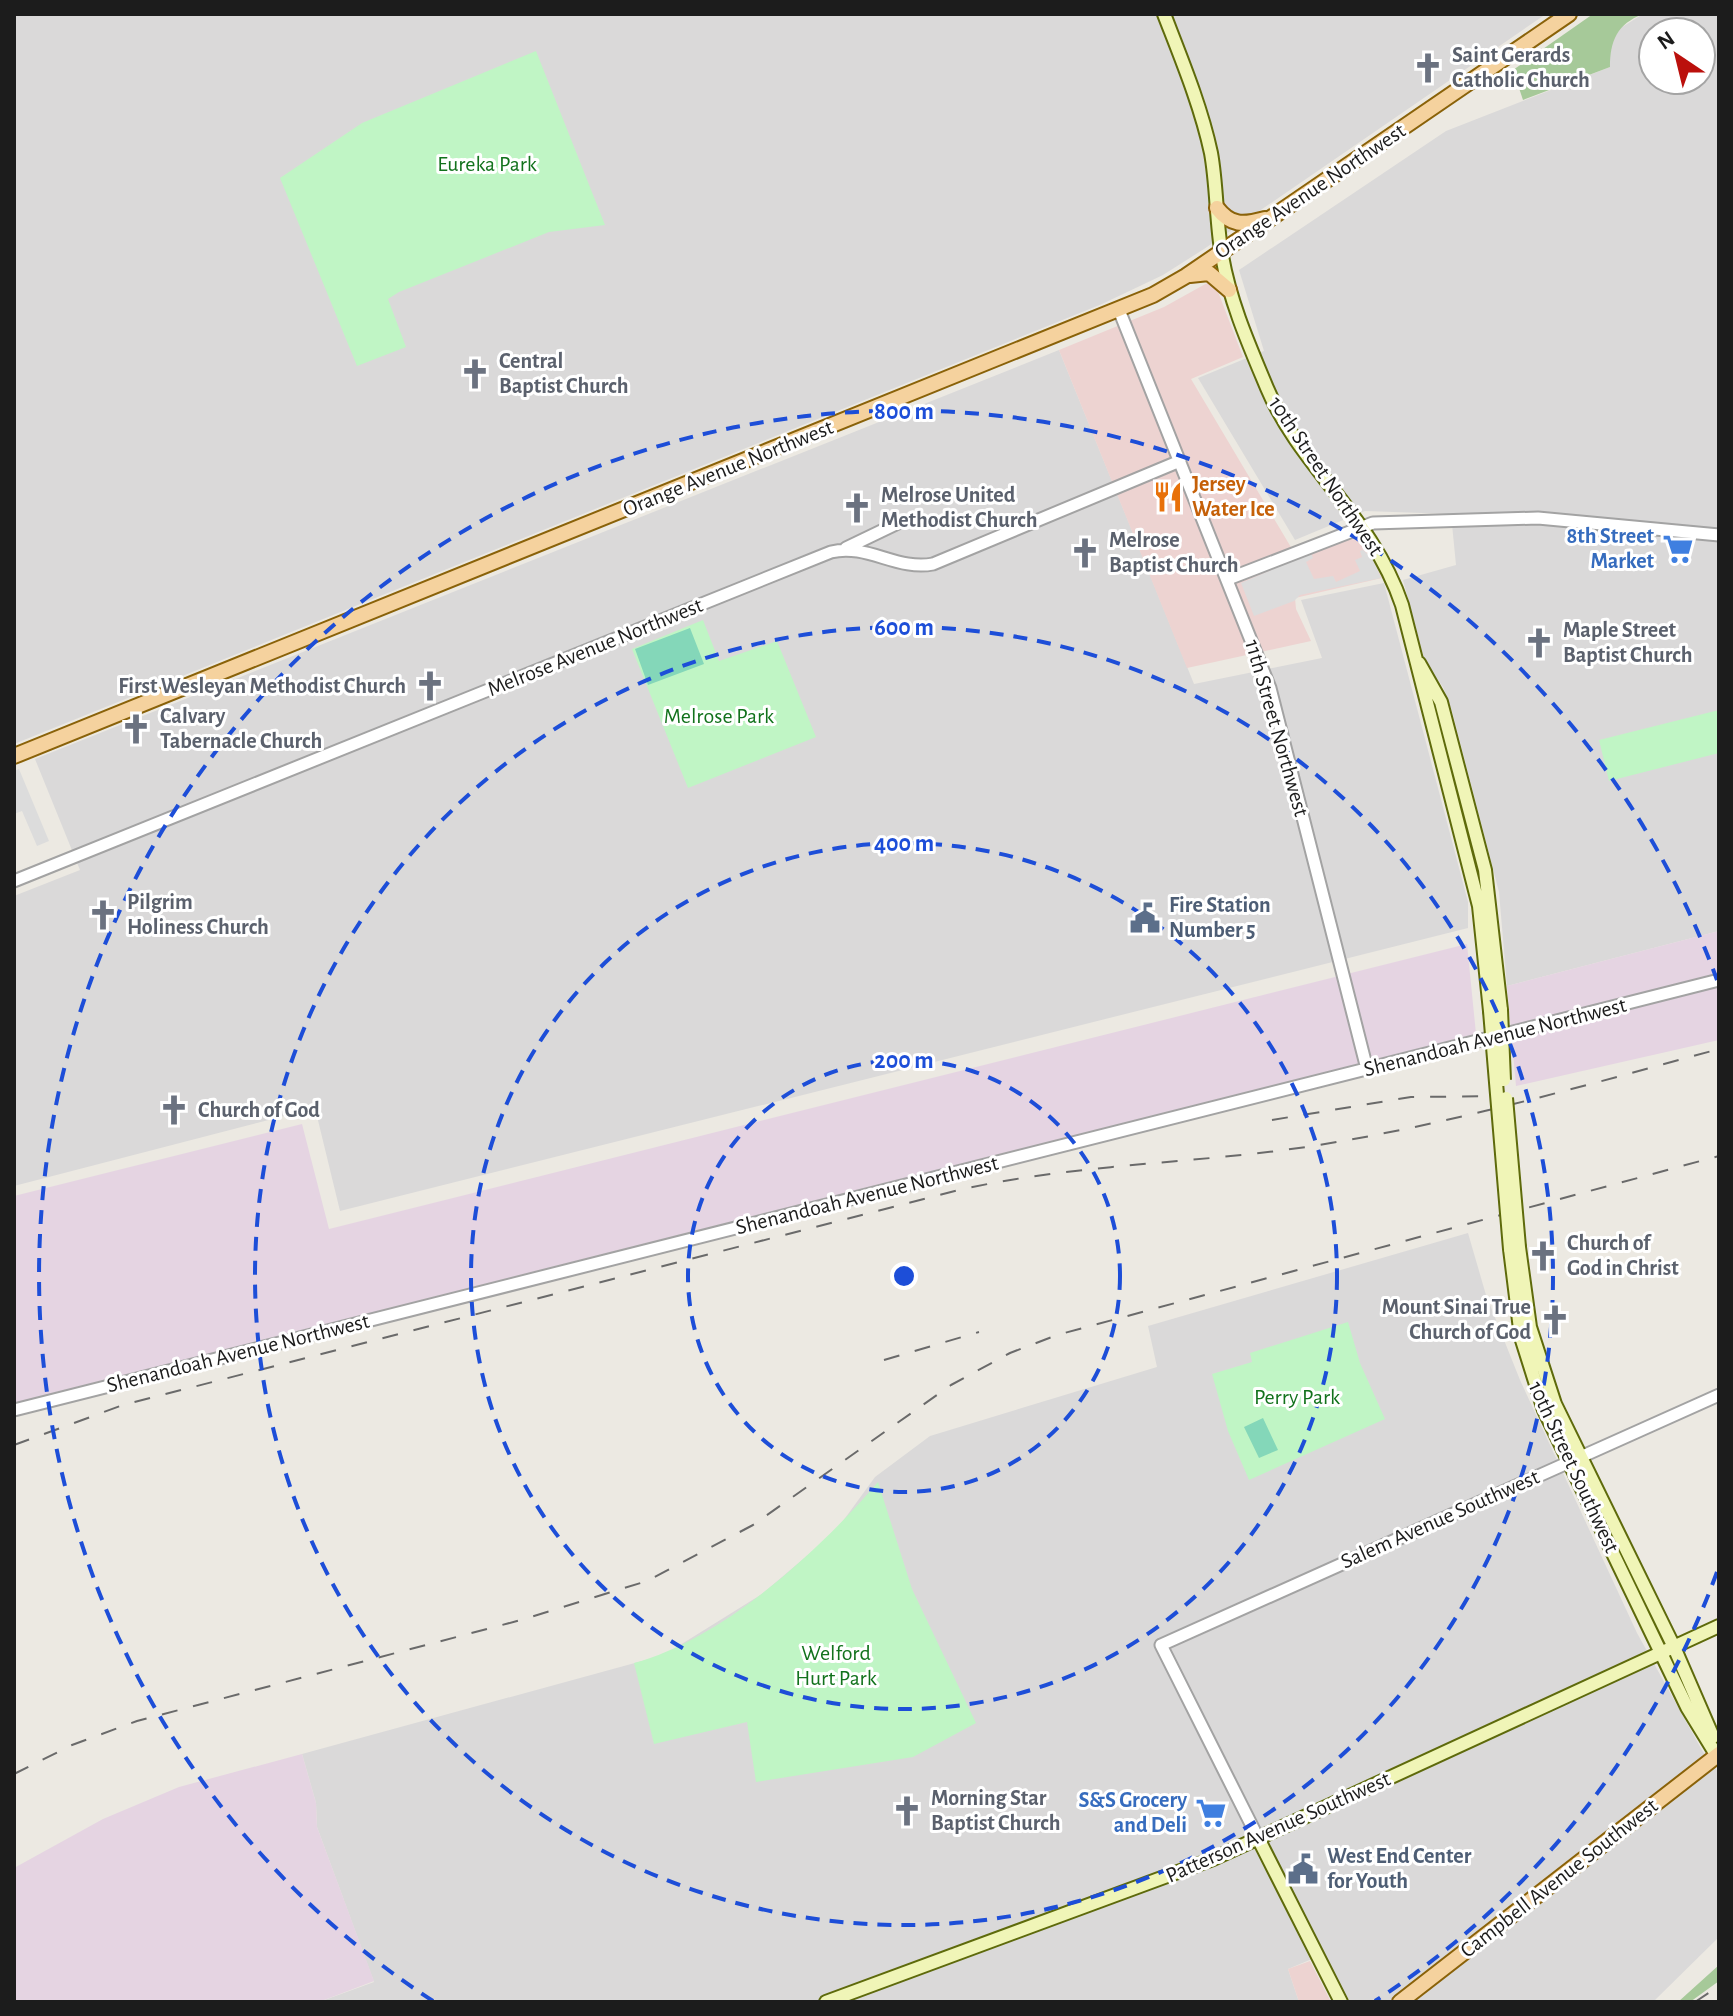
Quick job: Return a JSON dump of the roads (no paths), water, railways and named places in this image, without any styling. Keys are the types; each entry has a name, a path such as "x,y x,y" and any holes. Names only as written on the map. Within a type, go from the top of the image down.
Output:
{"main road":[{"name":"10th Street Northwest","path":"1164,14 1205,131 1229,290 1273,401 1362,525 1392,578 1417,661 1441,702 1485,870 1495,1011"},
{"name":"Orange Avenue Northwest","path":"14,756 1119,310 1186,276 1569,14"},
{"path":"1217,208 1230,222 1239,224 1273,217"},
{"path":"1186,276 1209,273 1229,290"},
{"name":"10th Street Southwest","path":"1495,1011 1514,1248 1536,1351 1575,1458 1661,1653 1687,1707 1718,1756"},
{"name":"10th Street Southwest","path":"1575,1458 1674,1647 1698,1698 1718,1756"},
{"name":"Patterson Avenue Southwest","path":"826,2002 1205,1862 1719,1626"},
{"name":"Campbell Avenue Southwest","path":"1400,2002 1718,1756"},
{"path":"1258,1838 1341,2002"},
{"path":"1205,1862 1220,1862 1256,1849 1269,1861"}],"street":[{"name":"11th Street Northwest","path":"1119,310 1270,688 1367,1069"},
{"path":"842,550 858,549 915,566 933,564 1180,461"},
{"path":"1228,579 1362,525 1538,518 1719,535"},
{"name":"Melrose Avenue Northwest","path":"14,881 842,550 898,523"},
{"name":"Shenandoah Avenue Northwest","path":"14,1410 1719,980"},
{"name":"Salem Avenue Southwest","path":"1258,1838 1161,1645 1719,1395"}],"railway":[{"path":"14,1445 123,1405 959,1190 1049,1174 1274,1151 1370,1136 1520,1102 1719,1049"},
{"path":"1272,1120 1411,1097 1516,1096"},
{"path":"14,1774 72,1745 137,1721 521,1620 647,1581 753,1525 951,1385 1010,1353 1057,1335 1719,1156"},
{"path":"884,1360 979,1332"},
{"path":"1695,2002 1719,1986"}],"place":[{"name":"Saint Gerards Catholic Church","path":"1428,68"},
{"name":"Central Baptist Church","path":"475,374"},
{"name":"Jersey Water Ice","path":"1168,497"},
{"name":"Melrose United Methodist Church","path":"857,508"},
{"name":"8th Street Market","path":"1678,549"},
{"name":"Melrose Baptist Church","path":"1085,553"},
{"name":"Maple Street Baptist Church","path":"1539,643"},
{"name":"First Wesleyan Methodist Church","path":"430,686"},
{"name":"Calvary Tabernacle Church","path":"136,729"},
{"name":"Pilgrim Holiness Church","path":"103,915"},
{"name":"Fire Station Number 5","path":"1145,918"},
{"name":"Church of God","path":"174,1110"},
{"name":"Church of God in Christ","path":"1543,1256"},
{"name":"Mount Sinai True Church of God","path":"1555,1320"},
{"name":"Morning Star Baptist Church","path":"907,1811"},
{"name":"S&S Grocery and Deli","path":"1211,1813"},
{"name":"West End Center for Youth","path":"1303,1869"}],"park label":[{"name":"Eureka Park","path":"487,164"},
{"name":"Melrose Park","path":"719,716"},
{"name":"Perry Park","path":"1297,1397"},
{"name":"Welford Hurt Park","path":"836,1666"}]}
